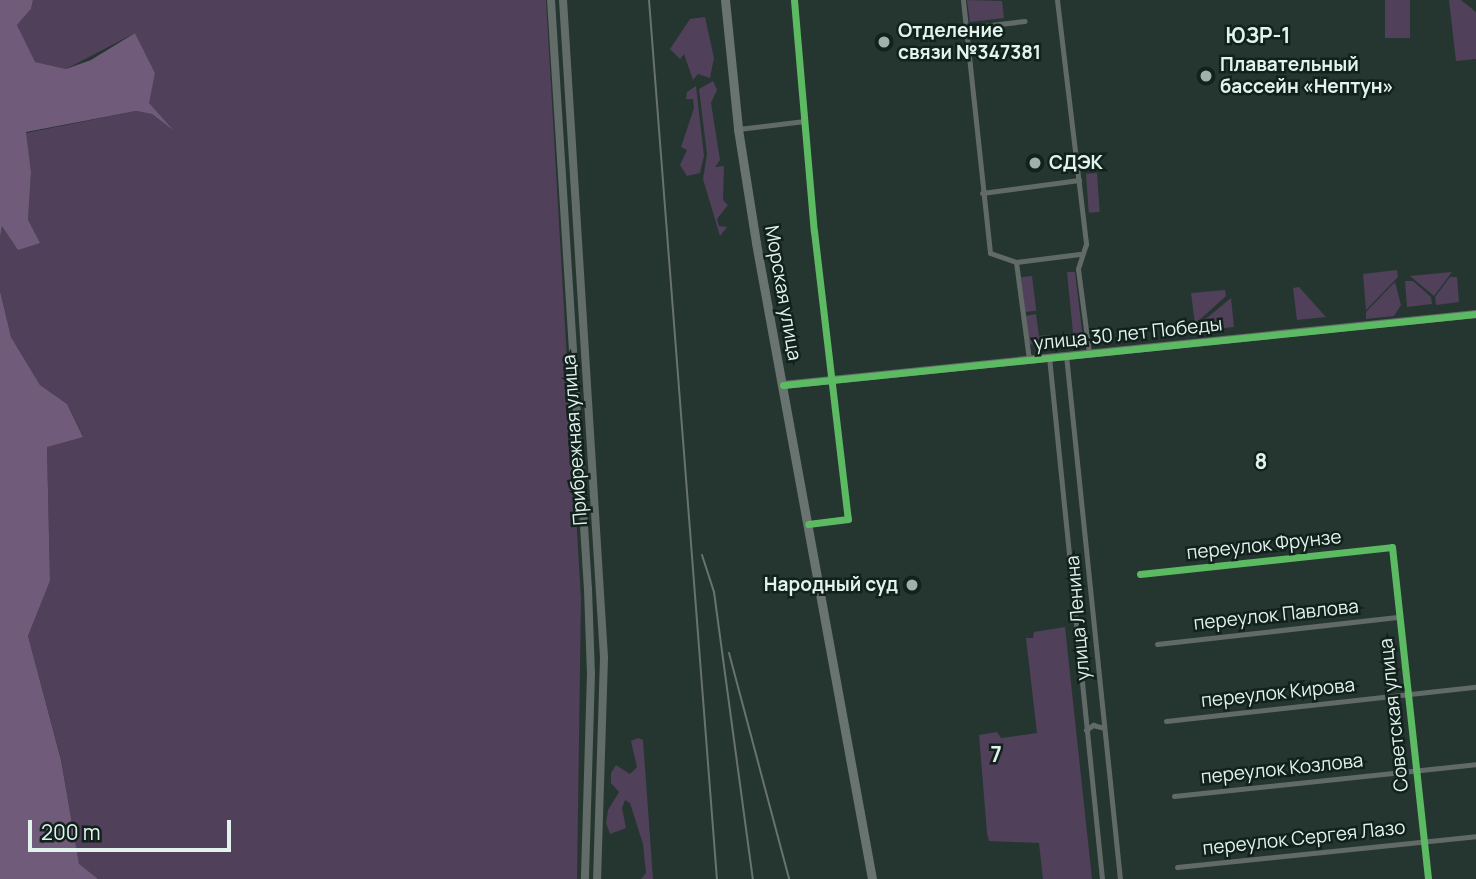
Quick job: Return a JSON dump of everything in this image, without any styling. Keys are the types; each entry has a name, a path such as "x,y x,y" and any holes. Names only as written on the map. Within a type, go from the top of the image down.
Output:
{"main road":[{"name":"Прибрежная улица","path":"551,0 591,673 585,879"},
{"name":"Прибрежная улица","path":"563,0 604,658 597,879"},
{"name":"Морская улица","path":"725,0 738,129 872,879"},
{"name":"улица 30 лет Победы","path":"783,385 1476,314"}],"street":[{"path":"794,0 848,519 808,524"},
{"path":"963,0 990,253 1016,262 1079,254"},
{"path":"1058,0 1086,244 1079,254 1090,352"},
{"path":"966,28 1026,21"},
{"path":"738,129 805,121"},
{"path":"982,193 1079,180"},
{"path":"1016,262 1029,360"},
{"name":"улица Ленина","path":"1066,355 1121,879"},
{"name":"улица Ленина","path":"1049,357 1102,879"},
{"name":"переулок Фрунзе","path":"1140,574 1392,547"},
{"name":"Советская улица","path":"1392,547 1427,879"},
{"name":"переулок Павлова","path":"1157,644 1399,617"},
{"name":"переулок Кирова","path":"1166,721 1476,687"},
{"path":"1086,730 1093,725 1104,728"},
{"name":"переулок Козлова","path":"1174,796 1476,764"},
{"name":"переулок Сергея Лазо","path":"1177,867 1476,836"}],"shaded area":[{"path":"0,0 33,0 31,9 17,25 35,62 66,69 91,60 135,33 155,73 149,103 173,130 152,114 136,111 26,132 31,172 28,220 40,243 18,250 2,226 0,237"},
{"path":"33,0 546,0 581,600 577,879 98,879 79,865 61,759 28,636 50,581 47,446 83,436 67,404 40,385 11,337 0,291 0,237 2,226 10,232 28,220 31,172 26,133 136,111 152,114 169,127 148,103 155,73 135,33 66,69 34,62 17,25 31,9"},
{"path":"967,0 1002,1 1004,18 970,22"},
{"path":"1385,0 1410,0 1410,38 1385,38"},
{"path":"1449,0 1461,0 1476,12 1476,59 1456,61"},
{"path":"705,17 714,58 710,78 698,74 693,80 684,54 680,59 670,49 690,19"},
{"path":"713,81 717,90 711,103 720,160 715,167 724,166 723,200 728,205 717,219 719,226 727,227 720,236 703,179 707,154 699,89"},
{"path":"696,86 704,156 700,173 687,176 680,165 687,150 681,147 694,108 693,99 686,99 687,92"},
{"path":"1097,173 1100,212 1089,213 1086,174"},
{"path":"1397,270 1398,277 1366,310 1363,274"},
{"path":"1067,272 1075,272 1083,339 1062,341 1061,334 1073,333"},
{"path":"1452,272 1434,296 1410,276"},
{"path":"1032,276 1036,311 1025,312 1021,277"},
{"path":"1450,277 1457,277 1459,302 1436,305 1435,297"},
{"path":"1405,281 1413,281 1431,297 1432,304 1407,307"},
{"path":"1395,282 1401,305 1394,316 1366,319 1366,312"},
{"path":"1299,287 1326,317 1297,320 1293,288"},
{"path":"1225,290 1226,296 1195,324 1191,293"},
{"path":"0,291 11,337 40,385 67,404 83,437 47,447 50,581 28,636 61,760 79,864 98,879 0,879"},
{"path":"1231,298 1234,327 1197,331 1196,327"},
{"path":"1036,314 1039,336 1050,335 1051,342 1028,345 1025,316"},
{"path":"1065,627 1092,879 1043,879 1039,843 989,841 987,833 979,735 997,732 1001,738 1037,733 1026,638 1033,638 1034,632"},
{"path":"638,738 643,740 653,879 641,879 646,873 643,844 630,803 625,800 622,808 626,828 610,834 606,823 608,810 619,792 611,783 611,773 616,765 630,774 637,767 631,741"}],"railway":[{"path":"649,0 717,879"},
{"path":"702,555 714,592 753,879"},
{"path":"729,653 789,879"}],"cycle path":[{"path":"794,0 814,231 848,519 808,524"},
{"path":"783,385 1476,314"},
{"path":"1140,574 1392,547 1428,879"}],"place":[{"name":"Отделение связи №347381","path":"884,42"},
{"name":"Плавательный бассейн «Нептун»","path":"1206,76"},
{"name":"СДЭК","path":"1035,163"},
{"name":"Народный суд","path":"912,585"}],"district":[{"name":"ЮЗР-1","path":"1258,35"},
{"name":"8","path":"1261,461"},
{"name":"7","path":"996,754"}]}
